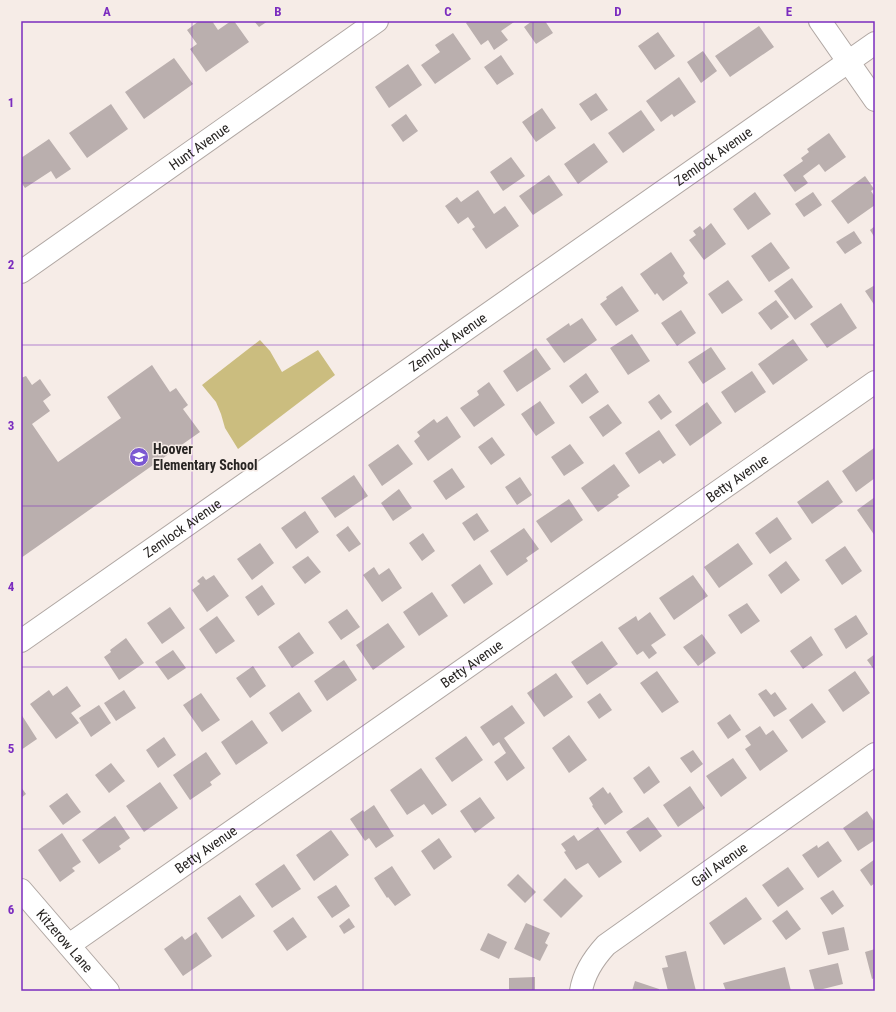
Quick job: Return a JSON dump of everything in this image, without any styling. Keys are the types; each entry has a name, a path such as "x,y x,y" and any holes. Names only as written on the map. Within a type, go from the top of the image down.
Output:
{"street":[{"name":"Hunt Avenue","path":"21,272 378,21"},
{"path":"820,21 875,100"},
{"name":"Zemlock Avenue","path":"21,641 875,43"},
{"name":"Betty Avenue","path":"69,945 875,382"},
{"name":"Gail Avenue","path":"581,991 587,971 595,957 606,945 875,754"},
{"name":"Kitzerow Lane","path":"21,890 108,991"}],"shaded area":[{"path":"260,340 270,351 282,372 318,350 335,375 238,449 225,428 216,402 202,385"}],"building":[{"path":"199,21 212,21 218,30 231,21 234,21 249,42 206,72 190,49 197,44 187,30"},
{"path":"254,21 268,21 259,27"},
{"path":"468,21 514,22 501,31 508,40 494,50 488,40 481,45 466,23"},
{"path":"532,21 545,21 553,33 536,44 524,27"},
{"path":"759,26 774,47 730,77 715,56"},
{"path":"658,32 675,56 655,70 638,46"},
{"path":"453,33 471,59 435,84 421,65 440,52 435,45"},
{"path":"703,51 717,71 701,83 687,62"},
{"path":"501,55 514,74 497,85 484,67"},
{"path":"174,58 193,84 144,119 125,92"},
{"path":"408,64 422,85 389,108 375,87"},
{"path":"679,77 696,102 674,117 672,114 661,122 646,101"},
{"path":"596,93 608,110 591,121 579,104"},
{"path":"111,104 128,129 87,158 69,133"},
{"path":"542,108 556,128 536,142 522,122"},
{"path":"641,110 655,130 623,153 608,133"},
{"path":"406,114 418,131 403,142 391,125"},
{"path":"829,133 846,157 825,172 819,164 803,176 808,183 795,192 783,175 803,161 801,158 809,152 807,149"},
{"path":"49,139 71,169 56,179 51,171 25,188 21,182 21,158"},
{"path":"594,143 608,162 578,184 564,164"},
{"path":"511,157 525,176 503,191 490,172"},
{"path":"549,175 563,195 533,215 519,196"},
{"path":"865,176 874,189 871,191 875,197 875,205 848,224 831,201"},
{"path":"478,190 494,214 505,206 519,226 486,249 472,229 475,227 468,217 458,224 445,206 457,197 461,202"},
{"path":"755,192 771,214 748,230 733,209"},
{"path":"813,192 822,205 804,217 795,204"},
{"path":"711,223 726,244 704,260 689,240 696,235 693,231 700,226 703,230"},
{"path":"875,226 875,238 870,230"},
{"path":"854,231 862,243 845,254 836,242"},
{"path":"771,242 790,268 769,282 751,256"},
{"path":"671,252 685,273 683,276 688,283 663,301 657,293 655,295 640,274"},
{"path":"792,278 813,307 795,320 774,291"},
{"path":"728,280 743,300 722,314 708,294"},
{"path":"875,285 875,306 865,291"},
{"path":"622,286 639,311 616,326 600,304 607,299 606,297"},
{"path":"776,300 789,317 771,330 758,313"},
{"path":"841,303 857,328 827,348 810,324"},
{"path":"681,310 696,333 677,346 661,323"},
{"path":"582,318 597,340 564,363 546,339 569,323 570,326"},
{"path":"632,334 650,361 628,375 610,348"},
{"path":"793,339 808,360 773,385 758,364"},
{"path":"711,347 726,369 703,384 688,362"},
{"path":"536,348 551,369 517,392 503,371"},
{"path":"152,365 170,392 176,388 188,405 183,409 200,432 21,558 21,378 26,376 32,385 40,379 51,395 43,401 50,411 32,424 58,462 121,418 107,397"},
{"path":"752,371 766,392 735,413 721,392"},
{"path":"586,373 599,392 582,404 569,386"},
{"path":"489,382 505,405 474,427 460,408 479,395 477,391"},
{"path":"659,394 672,412 661,420 648,402"},
{"path":"540,401 555,423 536,436 521,414"},
{"path":"707,402 722,423 690,446 675,425"},
{"path":"608,404 622,423 603,437 589,417"},
{"path":"447,416 461,437 428,461 414,441 420,436 417,432 434,419 437,423"},
{"path":"659,430 676,455 663,464 660,460 639,474 625,453"},
{"path":"492,437 505,455 491,465 478,447"},
{"path":"398,444 413,464 382,486 368,465"},
{"path":"570,444 584,463 564,476 551,457"},
{"path":"874,448 875,478 856,492 842,471"},
{"path":"614,464 630,486 617,495 619,497 598,512 581,488"},
{"path":"452,468 465,487 446,500 433,481"},
{"path":"354,475 368,496 335,518 321,498"},
{"path":"520,477 532,495 517,505 505,487"},
{"path":"828,480 843,502 812,524 797,502"},
{"path":"399,489 412,508 393,521 381,503"},
{"path":"875,497 875,536 857,510"},
{"path":"569,499 583,520 551,543 536,521"},
{"path":"305,511 319,532 296,549 281,528"},
{"path":"477,513 489,531 474,541 462,523"},
{"path":"777,517 792,539 770,554 755,533"},
{"path":"348,526 361,544 349,552 336,535"},
{"path":"524,528 539,549 526,558 528,561 507,576 490,551"},
{"path":"423,533 435,551 422,561 409,543"},
{"path":"260,543 274,563 252,580 237,559"},
{"path":"738,543 753,564 719,588 704,567"},
{"path":"845,546 862,571 842,585 825,560"},
{"path":"308,556 321,572 305,584 292,567"},
{"path":"786,561 800,580 781,594 768,575"},
{"path":"480,564 493,584 464,604 451,585"},
{"path":"374,567 379,575 389,568 402,588 382,602 363,575"},
{"path":"214,575 229,596 207,612 192,590 200,584 197,581 203,576 206,580"},
{"path":"693,575 708,596 674,620 659,598"},
{"path":"262,585 275,604 258,616 245,597"},
{"path":"432,592 448,616 419,636 403,612"},
{"path":"747,603 760,621 741,634 728,615"},
{"path":"170,607 185,628 162,644 147,623"},
{"path":"347,609 360,627 341,640 328,622"},
{"path":"650,612 666,635 651,645 657,653 649,659 643,651 637,655 618,628 636,616 638,621"},
{"path":"856,615 868,634 846,649 834,629"},
{"path":"217,616 235,641 216,654 199,629"},
{"path":"388,623 405,647 373,670 356,645"},
{"path":"299,632 314,653 292,668 278,647"},
{"path":"702,634 716,653 698,666 683,647"},
{"path":"811,636 823,655 803,669 790,651"},
{"path":"126,638 144,663 119,680 104,657 111,652 110,650"},
{"path":"602,641 618,664 587,685 571,662"},
{"path":"173,650 186,668 168,680 155,662"},
{"path":"875,654 875,671 867,660"},
{"path":"344,660 357,680 327,701 314,681"},
{"path":"253,666 266,686 250,698 236,678"},
{"path":"657,671 679,702 662,713 640,683"},
{"path":"855,671 870,693 843,712 828,690"},
{"path":"556,673 573,697 544,717 527,693"},
{"path":"67,686 81,706 71,713 79,723 56,739 30,704 49,690 53,696"},
{"path":"766,689 771,695 775,692 787,709 774,717 758,694"},
{"path":"124,690 136,708 116,721 104,703"},
{"path":"299,692 312,711 282,732 269,713"},
{"path":"201,693 220,720 202,732 183,705"},
{"path":"600,693 612,710 599,719 587,702"},
{"path":"812,703 826,722 802,739 789,720"},
{"path":"99,705 111,723 91,737 79,718"},
{"path":"512,705 525,723 504,738 525,768 507,781 494,762 506,753 499,742 493,746 480,727"},
{"path":"21,714 37,739 21,750"},
{"path":"730,714 741,730 728,739 717,723"},
{"path":"252,720 268,743 236,765 221,742"},
{"path":"760,726 766,735 773,730 788,751 760,771 745,749 751,745 745,736"},
{"path":"569,735 587,760 569,773 552,748"},
{"path":"466,736 483,760 452,782 435,758"},
{"path":"164,737 176,755 158,768 146,750"},
{"path":"693,750 703,764 691,773 680,758"},
{"path":"206,752 221,774 210,782 212,785 190,800 173,775"},
{"path":"733,758 747,778 721,797 706,776"},
{"path":"111,763 125,781 109,793 95,775"},
{"path":"649,766 660,782 644,794 633,778"},
{"path":"421,768 447,805 432,815 424,804 407,815 390,790"},
{"path":"160,782 178,808 144,832 126,806"},
{"path":"690,786 705,808 678,827 663,805"},
{"path":"21,787 26,794 21,798"},
{"path":"603,787 608,794 610,792 623,812 605,825 592,806 593,805 589,798"},
{"path":"67,793 81,812 63,825 49,806"},
{"path":"480,797 495,818 475,833 460,811"},
{"path":"374,805 394,836 376,848 369,838 365,841 350,819 363,810 364,812"},
{"path":"867,811 875,823 875,840 858,851 843,828"},
{"path":"115,816 130,838 119,846 121,849 99,864 82,840"},
{"path":"648,817 662,836 640,852 626,832"},
{"path":"598,827 622,862 599,878 588,863 576,870 564,852 566,851 561,844 574,835 578,841"},
{"path":"331,830 349,855 314,881 296,855"},
{"path":"62,833 81,862 72,868 75,871 60,882 38,850"},
{"path":"439,838 452,857 434,870 421,851"},
{"path":"828,841 842,861 818,878 802,855 817,845 818,848"},
{"path":"875,859 875,883 871,886 860,870"},
{"path":"284,864 301,889 272,908 255,884"},
{"path":"392,866 411,895 395,906 388,897 387,898 374,878"},
{"path":"788,867 804,889 778,907 762,885"},
{"path":"518,874 536,892 525,903 507,885"},
{"path":"565,878 583,896 561,918 543,900"},
{"path":"336,885 350,906 332,918 317,897"},
{"path":"833,890 844,906 832,915 820,898"},
{"path":"240,895 255,916 222,939 207,918"},
{"path":"746,897 762,919 724,945 709,923"},
{"path":"787,910 801,929 786,940 772,921"},
{"path":"293,917 307,937 287,951 273,931"},
{"path":"349,918 355,927 344,934 339,926"},
{"path":"526,923 550,933 545,943 548,945 540,961 514,949"},
{"path":"844,927 849,950 828,955 822,932"},
{"path":"196,932 212,956 183,976 164,949 182,936 185,940"},
{"path":"488,933 507,942 499,959 480,950"},
{"path":"875,949 875,978 872,979 865,952"},
{"path":"686,951 696,991 668,991 662,968 668,967 665,956"},
{"path":"838,963 843,984 815,991 809,970"},
{"path":"785,967 791,991 726,991 723,983"},
{"path":"535,977 535,991 509,991 509,978"},
{"path":"635,981 659,989 659,991 632,991"}],"place":[{"name":"Hoover Elementary School","path":"139,457"}]}
